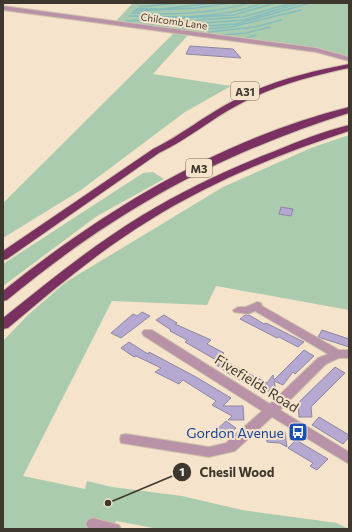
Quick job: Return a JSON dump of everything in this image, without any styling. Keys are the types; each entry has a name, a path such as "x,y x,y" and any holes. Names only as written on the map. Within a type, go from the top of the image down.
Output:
{"highway":[{"name":"A31","path":"3,256 156,151 173,143 221,110 256,92 347,61"},
{"name":"M3","path":"3,297 45,263 98,224 152,192 196,169 269,137 349,110"},
{"name":"M3","path":"3,326 66,273 137,223 200,188 246,165 349,128"}],"street":[{"name":"Chilcomb Lane","path":"3,8 316,50 347,61"},
{"path":"238,310 248,311 256,306 343,354"},
{"name":"Fivefields Road","path":"148,333 349,459"},
{"path":"126,440 209,452 220,451 230,447 279,403 322,361 343,354"},
{"path":"93,524 114,529"}],"green space":[{"path":"133,3 349,3 349,57 330,51 285,45 285,43 115,22"},
{"path":"174,33 188,35 153,74 231,86 185,112 81,190 3,238 3,203"},
{"path":"349,135 349,310 216,286 207,305 112,301 23,476 85,489 87,481 112,487 182,496 242,510 337,523 349,529 159,529 116,521 112,529 3,529 3,341 28,315 66,282 223,187 311,148"},
{"path":"153,172 164,179 97,216 3,286 3,264 143,173"}],"building":[{"path":"190,46 233,49 241,58 186,54"},
{"path":"281,207 293,209 291,216 279,214"},
{"path":"142,312 150,316 121,338 111,333 133,314 137,316"},
{"path":"164,315 177,323 175,324 211,340 207,344 224,353 216,360 185,342 187,340 170,331 171,330 156,320"},
{"path":"245,315 249,315 264,324 266,323 304,342 298,347 279,337 277,338 240,319"},
{"path":"322,330 349,339 349,347 318,337"},
{"path":"129,342 148,354 149,352 196,377 231,398 223,406 243,406 244,420 228,420 232,416 212,405 216,401 183,380 179,384 155,372 161,368 136,356 134,357 121,348"},
{"path":"304,350 314,356 295,374 293,372 283,385 274,381 276,391 258,391 256,377 267,383 273,375 274,380"},
{"path":"222,359 255,377 248,384 232,376 215,364"},
{"path":"335,367 345,373 311,407 312,417 299,417 298,403"},
{"path":"319,417 349,435 343,444 312,425"},
{"path":"226,421 236,428 222,440 212,434"},
{"path":"266,432 285,432 287,447 280,443 267,442"},
{"path":"296,440 328,459 317,470 310,466 313,463 288,448"}],"waterway":[{"path":"139,7 180,3"},
{"path":"136,9 161,9 214,3"},
{"path":"134,11 196,8 231,3"},
{"path":"132,13 162,14 205,12 249,3"},
{"path":"129,16 180,17 214,15 262,3"},
{"path":"127,21 234,15 275,3"},
{"path":"196,20 243,17 292,3"},
{"path":"164,26 244,20 299,3"},
{"path":"176,28 236,24 310,3"},
{"path":"191,30 231,27 301,10"},
{"path":"151,24 189,20"},
{"path":"208,32 255,27 281,20"},
{"path":"223,35 246,33 270,27"},
{"path":"246,38 256,35"}],"place":[{"name":"Gordon Avenue","path":"298,432"},
{"name":"Chesil Wood","path":"108,503"}]}
